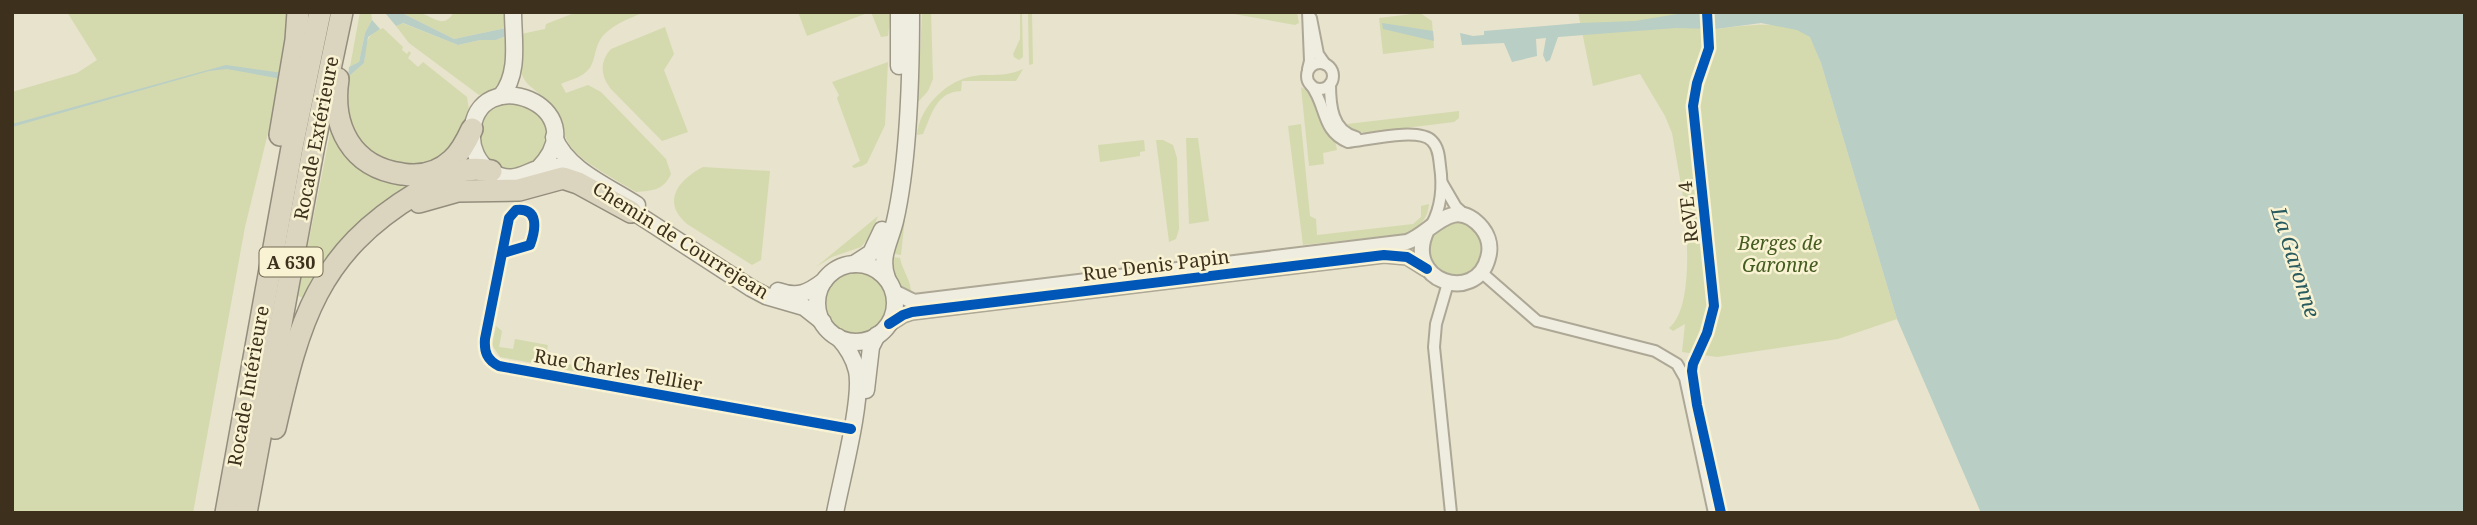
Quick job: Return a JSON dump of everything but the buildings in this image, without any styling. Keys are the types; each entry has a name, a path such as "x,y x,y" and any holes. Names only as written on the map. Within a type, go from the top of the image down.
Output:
{"highway":[{"path":"234,468 250,313 296,40 298,12"},
{"name":"Rocade Intérieure","path":"226,513 293,142 320,12"},
{"name":"Rocade Extérieure","path":"246,513 311,158 342,12"},
{"path":"352,12 336,103 342,130 360,157 377,167 396,173 414,176 432,172 443,167 460,151 472,129"},
{"path":"257,513 299,333 322,283 336,263 381,217 447,175 470,168 491,171"},
{"path":"368,230 411,205 442,194 458,191 519,190 556,178 579,183 631,212"}],"main road":[{"path":"501,96 514,94 527,97 538,103 553,124 554,137 547,160 527,175 502,176 491,171 481,163 472,141 475,120 485,106 501,96 511,82 513,12"},
{"path":"835,513 858,379 848,349 822,322 817,302 824,281 842,267 866,257 875,248 888,208 897,116 899,12"},
{"path":"843,513 864,406 871,347 883,330 895,303 883,259 897,209 905,140 911,12"},
{"name":"Chemin de Courrejean","path":"554,137 569,162 758,282 785,293 798,295 810,292 824,281"},
{"name":"Chemin de Courrejean","path":"538,169 549,166 568,169 751,288 766,296 804,307 822,322"},
{"path":"854,264 875,269 890,285"},
{"path":"838,337 858,341 883,330"}],"street":[{"path":"1308,12 1314,23 1318,54 1333,74 1330,84 1332,108 1337,124 1351,136 1369,140"},
{"path":"1308,12 1310,61 1307,78 1321,101 1333,134 1348,142 1424,135 1437,148 1442,183 1439,209 1421,250 1427,269 1433,275 1448,283 1466,282 1481,272 1487,263 1489,241 1484,231 1456,206 1442,183"},
{"path":"1308,69 1318,63 1325,64"},
{"path":"1311,85 1318,89 1330,84"},
{"path":"1429,228 1449,216 1468,218"},
{"name":"Rue Denis Papin","path":"890,285 908,301 928,300 1408,242 1429,228"},
{"name":"Rue Charles Tellier","path":"503,253 484,348 491,362 499,366 851,429"},
{"name":"Rue Denis Papin","path":"883,330 903,315 912,312 1384,255 1407,257 1427,269"},
{"path":"1481,272 1544,324 1655,351 1677,364 1685,378 1714,513"},
{"path":"1448,283 1436,324 1434,347 1451,513"}],"green space":[{"path":"67,12 287,12 292,35 245,227 193,513 12,513 12,92 77,73 97,60"},
{"path":"360,12 371,12 372,20 365,33 359,62 350,67"},
{"path":"417,12 443,21 454,12 506,12 506,28 454,39 404,14 386,14"},
{"path":"577,12 646,12 607,32 599,42 589,69 581,76 561,84 566,93 588,85 601,92 666,159 671,174 657,189 636,192 581,157 569,144 554,109 522,75 521,34 545,29 546,24"},
{"path":"798,12 870,12 807,36"},
{"path":"871,12 891,12 888,36 881,37"},
{"path":"922,12 931,12 933,79 928,91 918,102"},
{"path":"1020,12 1023,57 1019,60 1013,54 1020,39"},
{"path":"1028,12 1032,12 1033,64 1029,65"},
{"path":"1223,12 1297,12 1299,23 1295,25"},
{"name":"Berges de Garonne","path":"1578,12 1716,12 1717,29 1779,25 1802,31 1810,37 1821,63 1897,319 1838,339 1717,357 1682,352 1685,324 1673,331 1669,328 1677,319 1682,305 1687,272 1687,208 1672,133 1640,74 1593,86"},
{"path":"1420,13 1432,21 1434,48 1383,54 1379,18"},
{"path":"402,23 458,45 506,36 501,81 489,93 479,95 409,43 396,26"},
{"path":"665,27 674,54 664,70 688,132 662,141 610,88 604,78 603,68 611,49"},
{"path":"383,28 403,47 402,50 407,54 409,51 411,53 408,58 418,67 423,62 467,97 469,110 464,132 447,156 413,169 375,158 350,130 343,101 348,77 364,63 369,38"},
{"path":"888,62 885,125 867,163 854,168 852,166 860,161 837,98 839,95 832,82"},
{"path":"1023,69 1016,81 962,81 961,91 946,95 940,100 923,134 917,135 922,116 934,98 951,85 969,77 1008,74"},
{"path":"1301,87 1319,106 1336,143 1337,150 1323,153 1324,164 1309,166"},
{"path":"513,102 526,105 537,112 544,123 547,136 544,149 537,160 526,167 513,170 500,167 489,160 482,149 479,136 482,123 489,112 500,105"},
{"path":"1459,111 1459,118 1454,122 1365,133 1354,131 1347,124"},
{"path":"333,118 352,154 427,178 306,299 298,296"},
{"path":"1301,124 1310,216 1316,219 1317,235 1413,224 1421,217 1421,206 1429,204 1421,223 1404,234 1303,245 1288,126"},
{"path":"1186,138 1198,138 1209,221 1189,224"},
{"path":"1144,140 1145,151 1140,152 1140,156 1100,162 1098,145"},
{"path":"1156,140 1173,145 1177,158 1179,229 1176,239 1169,242"},
{"path":"703,167 770,171 761,260 752,265 687,224 679,216 674,200 676,192 686,178"},
{"path":"906,208 901,255 888,253 901,211"},
{"path":"878,216 870,236 861,247 832,257 816,267"},
{"path":"1454,222 1468,225 1477,232 1484,256 1470,276 1444,278 1428,259 1429,244 1436,231"},
{"path":"888,256 900,258 911,296 895,279"},
{"path":"849,272 861,272 877,281 884,291 884,315 877,325 861,334 849,334 838,329 829,320 824,309 824,297 829,286 838,277"},
{"path":"496,326 502,331 499,347 513,349 515,339 548,345 544,365 500,357 492,345"},
{"path":"555,362 592,368 591,374 554,368"}],"water":[{"name":"La Garonne","path":"1689,12 2465,12 2465,513 1981,513 1897,319 1821,63 1810,37 1797,30 1761,23 1716,29 1676,28 1558,37 1550,60 1546,62 1543,55 1546,38 1536,39 1537,56 1512,62 1504,43 1462,45 1460,33 1484,35 1484,31 1635,21"},
{"path":"386,14 404,14 454,39 506,28 506,36 458,45 403,23 396,26"},
{"path":"372,20 380,29 368,37 364,63 348,77 349,67 359,62 365,33"},
{"path":"1382,23 1433,31 1434,41 1383,29"},
{"path":"226,65 283,73 282,79 227,69 209,71 12,127 12,124"}],"cycle path":[{"name":"ReVE 4","path":"1707,12 1709,48 1697,83 1693,106 1714,306 1692,371 1721,513"},
{"path":"503,253 530,245 534,220 529,212 516,210 509,218 485,339 487,355 499,366 851,429"},
{"path":"889,324 912,312 1384,255 1407,257 1427,269"}]}
